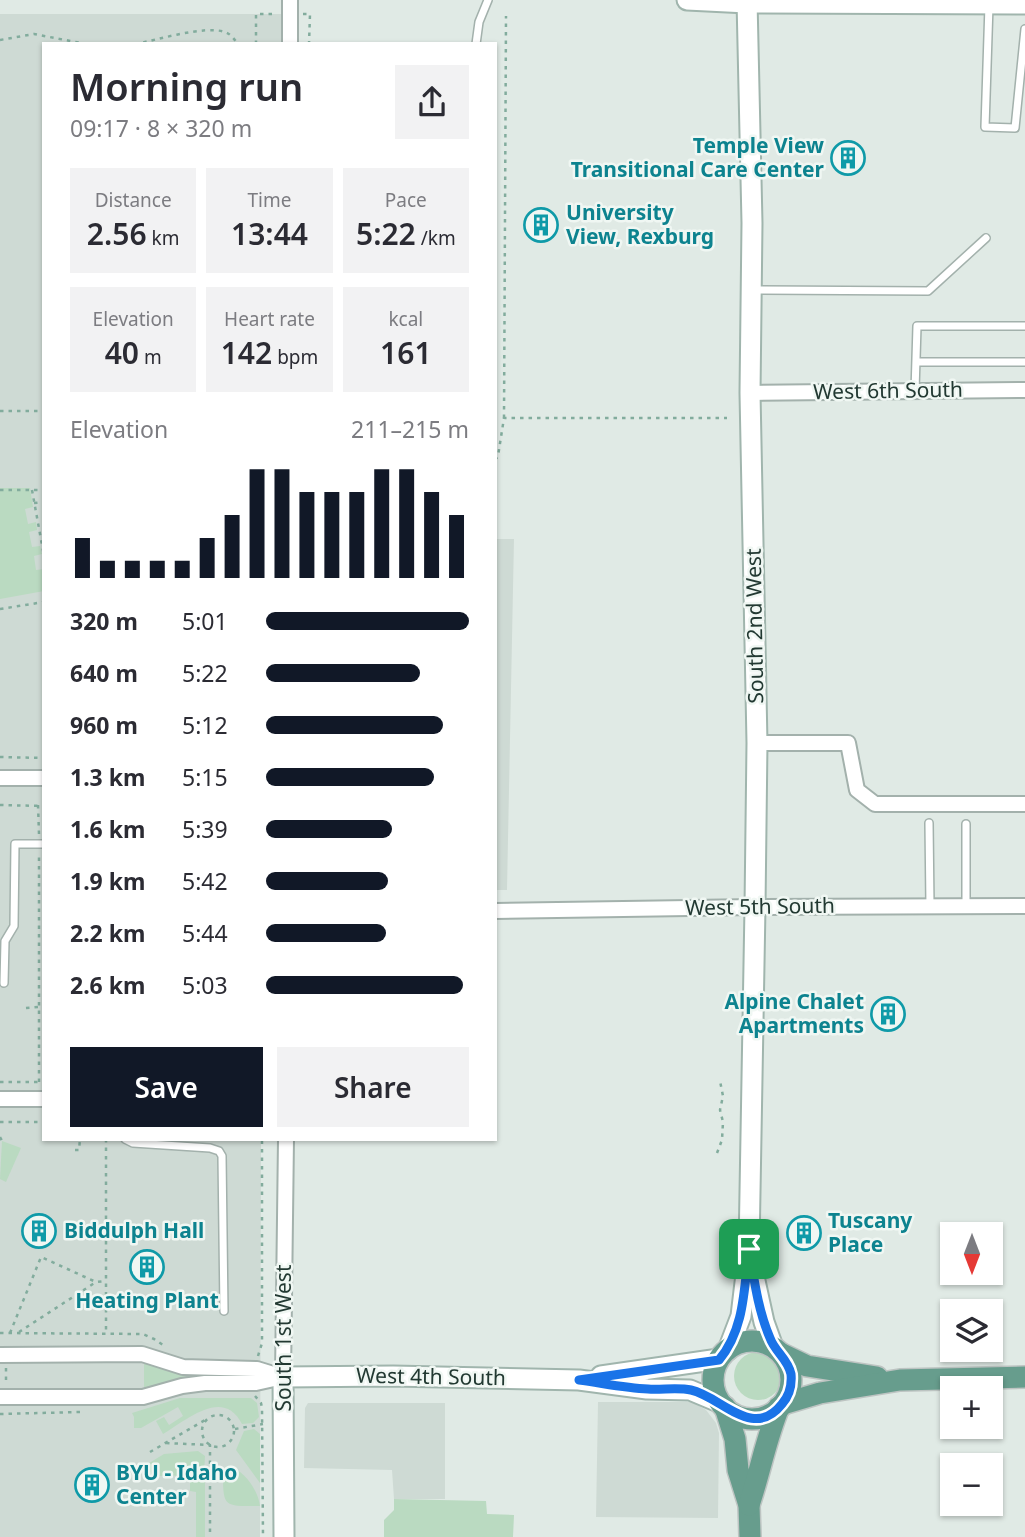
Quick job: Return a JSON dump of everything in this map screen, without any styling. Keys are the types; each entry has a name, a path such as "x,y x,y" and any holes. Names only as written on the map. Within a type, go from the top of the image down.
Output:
{"main road":[{"path":"687,0 1025,4"},
{"name":"South 2nd West","path":"723,1355 741,1316 749,1249 757,743 750,393 747,1"},
{"name":"South 2nd West","path":"749,1249 764,1322 777,1351"},
{"path":"750,1537 749,1505 738,1470 734,1439 713,1382 715,1370 723,1355 738,1343 762,1342 807,1366 900,1380"},
{"path":"749,1505 760,1472 766,1441 791,1384 791,1373 777,1351"},
{"name":"West 4th South","path":"579,1380 723,1355"},
{"name":"West 4th South","path":"283,1377 393,1376 579,1380 647,1389 690,1390 723,1405"},
{"name":"South 1st West","path":"283,1377 284,1537"},
{"path":"723,1405 733,1413 752,1418 820,1393 900,1380 1025,1377"}],"street":[{"path":"290,0 290,42"},
{"name":"West 6th South","path":"750,393 1025,390"},
{"path":"757,743 848,743 857,790 875,804 1025,804"},
{"path":"0,778 42,778"},
{"name":"West 5th South","path":"497,911 755,906 1025,906"},
{"path":"0,1100 42,1099"},
{"name":"South 1st West","path":"283,1377 286,1141"},
{"path":"3,1355 142,1354 183,1367 257,1369 283,1377"},
{"path":"3,1397 143,1397 182,1386 256,1383 283,1377"}],"lane":[{"path":"476,42 479,22 488,0"},
{"path":"989,4 985,127 1015,128 1025,29"},
{"path":"751,290 928,291 986,238"},
{"path":"915,391 915,369 918,362 917,326 1025,326"},
{"path":"918,362 1025,362"},
{"path":"929,823 930,906"},
{"path":"966,824 966,905"},
{"path":"4,983 5,941 14,926 15,844 41,844"},
{"path":"129,1141 210,1148 219,1151 222,1156 224,1311"}],"path":[{"path":"497,457 504,418 506,16"},
{"path":"144,42 184,33 217,31 231,35 236,42"},
{"path":"0,40 34,34 76,42"},
{"path":"0,411 42,411"},
{"path":"504,418 727,418"},
{"path":"0,490 42,490"},
{"path":"32,490 42,545"},
{"path":"34,503 42,502"},
{"path":"0,609 42,602"},
{"path":"0,757 42,758"},
{"path":"0,805 42,806"},
{"path":"0,1082 39,1082 41,844 38,805"},
{"path":"26,1008 39,1007"},
{"path":"718,1153 723,1122 720,1110 723,1096 720,1081"},
{"path":"0,1122 42,1122"},
{"path":"75,1150 79,1150 80,1141"},
{"path":"106,1141 106,1333"},
{"path":"253,1360 262,1348 262,1141"},
{"path":"7,1421 3,1397 3,1355 8,1333 41,1257 96,1282"},
{"path":"18,1332 96,1282 105,1281"},
{"path":"0,1333 143,1334 169,1349"},
{"path":"250,1393 258,1397 261,1403 263,1424 263,1537"},
{"path":"0,1414 81,1412"},
{"path":"150,1452 212,1416 223,1416 232,1423 234,1429 232,1438 220,1447 166,1443"},
{"path":"208,1419 201,1433 210,1445 210,1537"},
{"path":"234,1429 263,1424"}],"shaded area":[{"path":"0,14 291,14 290,42 42,42 42,1141 261,1141 260,1537 0,1537"},
{"path":"497,539 514,539 507,890 497,890"},
{"path":"598,1402 692,1402 706,1410 716,1423 719,1433 718,1518 596,1517"},
{"path":"308,1403 445,1403 445,1499 394,1499 392,1470 304,1468 305,1408"}],"green space":[{"path":"0,488 30,488 33,507 25,509 28,524 36,522 37,530 29,532 32,547 40,546 42,554 34,556 36,570 42,569 42,591 0,599"},
{"path":"2,1141 21,1148 6,1182 0,1179"},
{"path":"758,1352 775,1359 782,1376 775,1393 758,1400 741,1393 734,1376 741,1359"},
{"path":"144,1360 190,1374 190,1378 144,1391"},
{"path":"180,1398 251,1398 257,1403 259,1417 253,1423 242,1424 234,1413 215,1407 194,1415 163,1434 156,1421 164,1417 169,1425 183,1416 178,1407 141,1428 134,1428 132,1413"},
{"path":"254,1429 260,1434 260,1483 236,1450 244,1431"},
{"path":"198,1451 205,1456 204,1475 153,1476 146,1465 164,1454"},
{"path":"227,1466 239,1471 249,1481 260,1506 239,1506 228,1502 223,1482 223,1470"},
{"path":"190,1480 205,1480 205,1537 196,1537 196,1492 190,1491"},
{"path":"394,1499 486,1501 487,1514 514,1515 513,1537 384,1537 384,1520 394,1510"}],"place":[{"name":"Temple View Transitional Care Center","path":"848,158"},
{"name":"University View, Rexburg","path":"541,225"},
{"name":"Alpine Chalet Apartments","path":"888,1014"},
{"name":"Biddulph Hall","path":"39,1231"},
{"name":"Tuscany Place","path":"804,1233"},
{"name":"Heating Plant","path":"147,1267"},
{"name":"BYU - Idaho Center","path":"92,1485"}],"route":[{"path":"749,1249 757,1295 768,1335 773,1347 788,1363 791,1373 788,1394 779,1408 762,1417 743,1417 709,1396 690,1390 647,1389 579,1380 719,1360 728,1350 741,1316 749,1249"}]}
